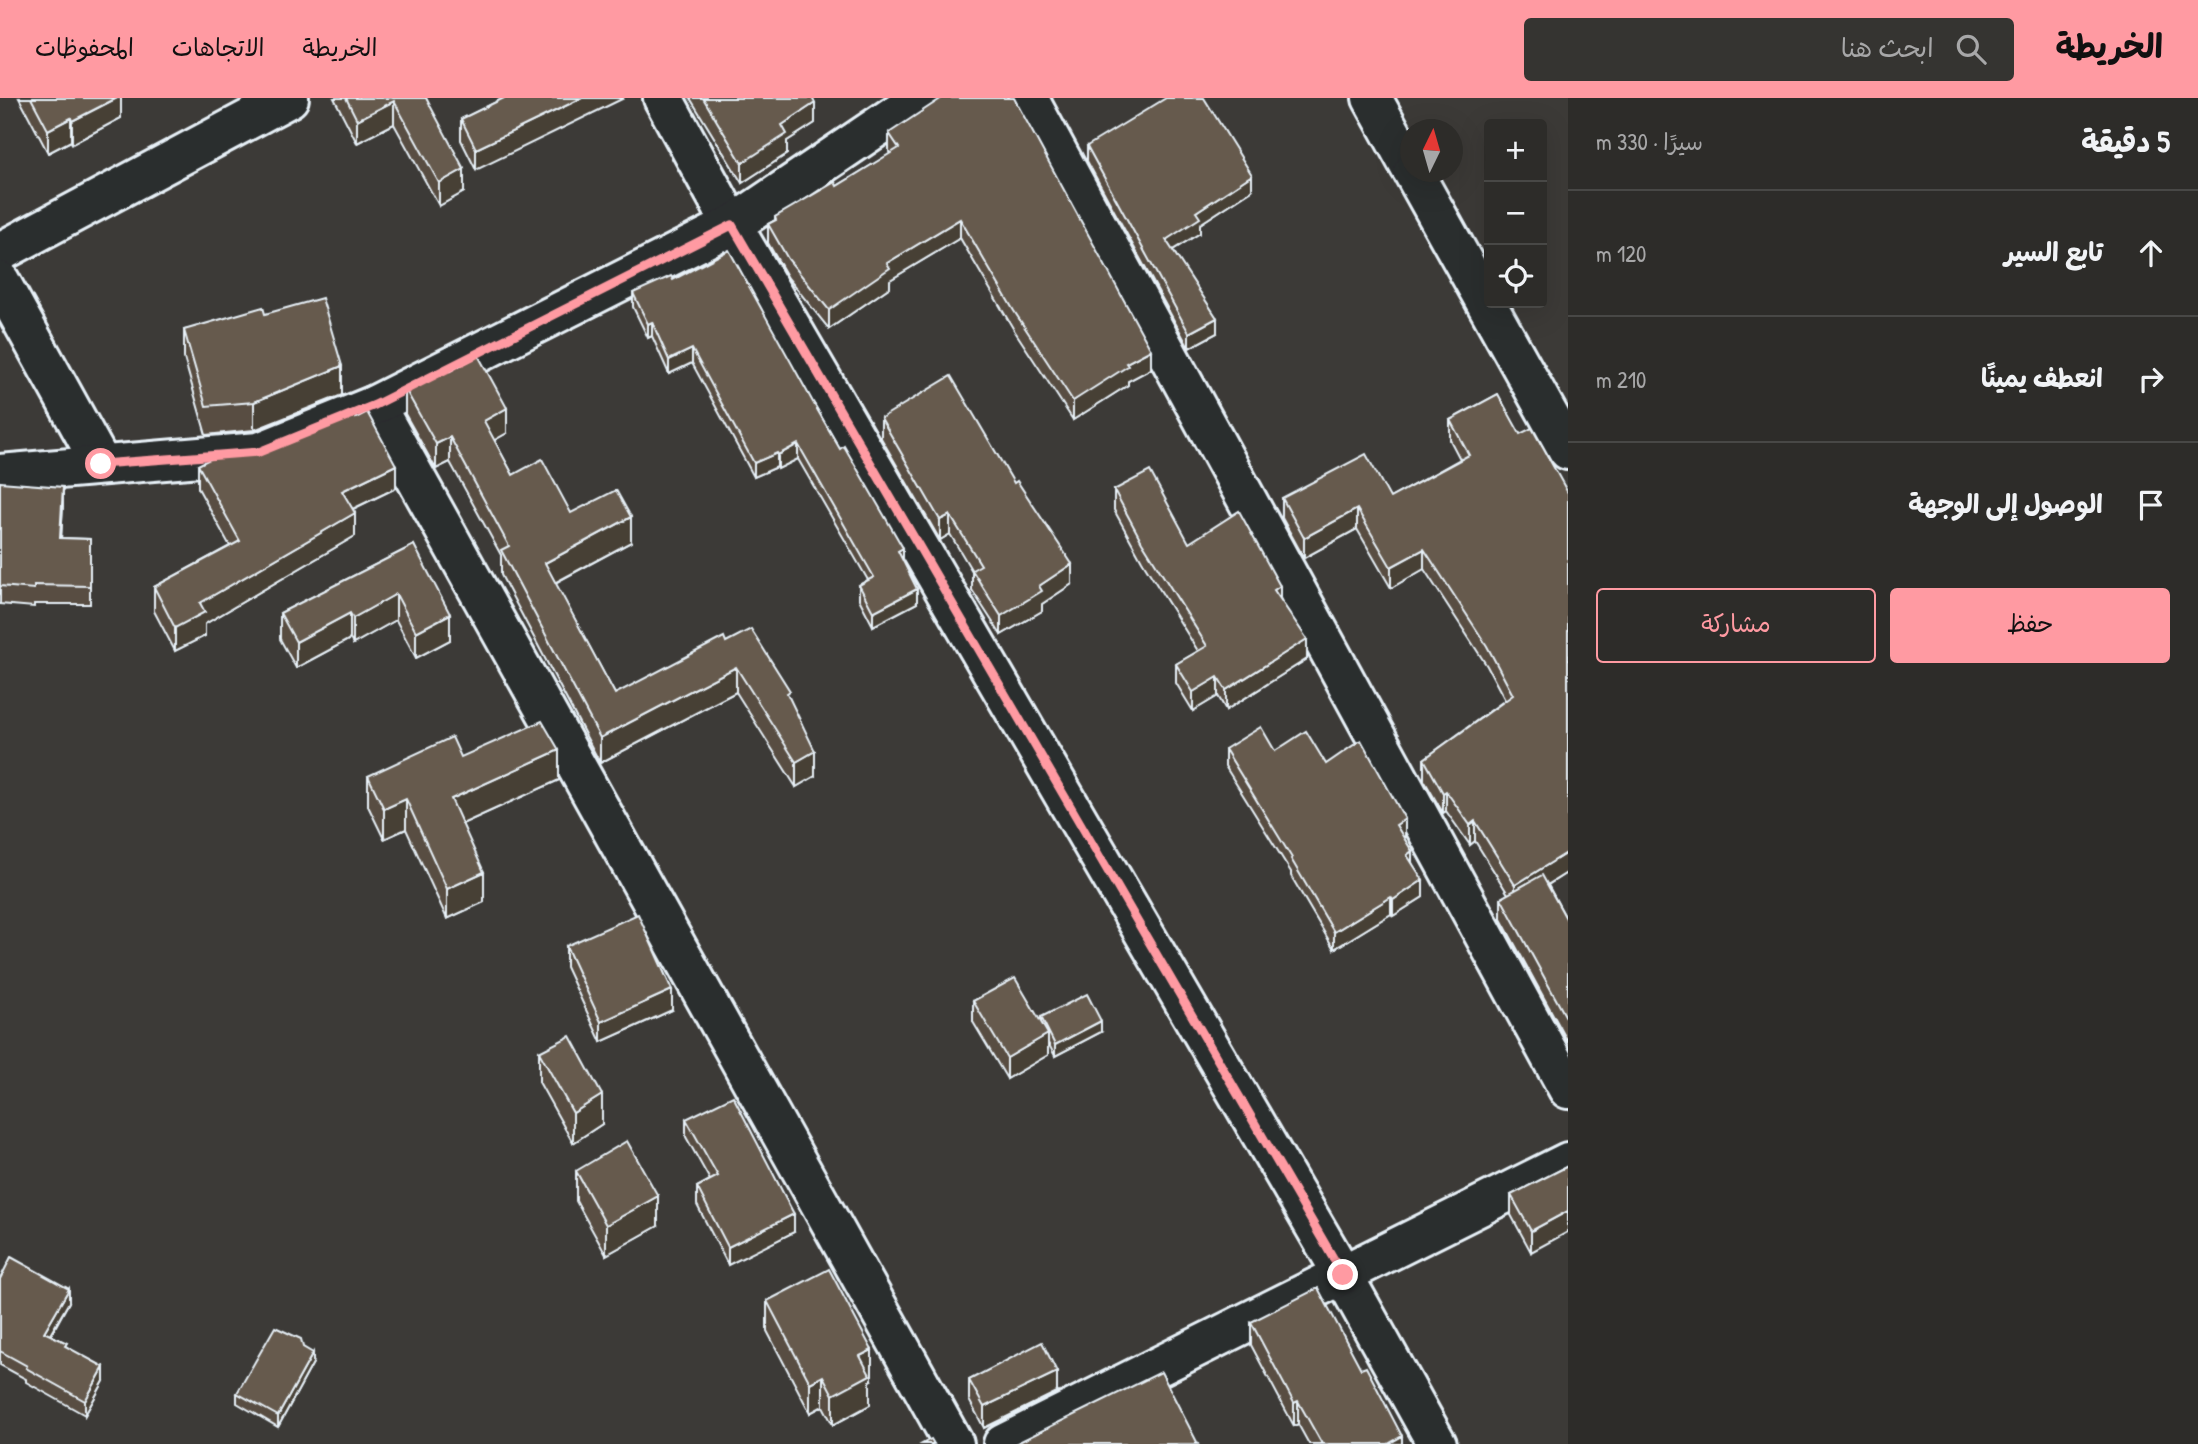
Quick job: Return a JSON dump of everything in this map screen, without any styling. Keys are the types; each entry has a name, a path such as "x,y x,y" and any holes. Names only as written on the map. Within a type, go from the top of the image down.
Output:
{"street":[{"path":"0,252 289,98"},
{"path":"663,98 732,225 1343,1275 1437,1444"},
{"path":"0,474 259,452 375,405 732,225 919,98"},
{"path":"1028,98 1568,1089"},
{"path":"1372,98 1400,149"},
{"path":"1419,182 1568,450"},
{"path":"0,281 101,464"},
{"path":"375,405 954,1444"},
{"path":"1003,1444 1568,1162"}],"building":[{"path":"31,98 117,98 48,130"},
{"path":"346,98 426,98 464,169 439,183 394,101 357,120"},
{"path":"504,98 582,98 476,149 461,119"},
{"path":"703,98 812,98 815,103 782,125 787,134 742,163"},
{"path":"942,98 1014,98 1151,350 1126,363 1128,366 1073,401 1014,311 960,219 887,263 890,268 829,310 788,259 768,224 776,220 775,217 835,182 837,186 899,148 889,133"},
{"path":"1166,98 1204,98 1252,175 1196,212 1200,218 1166,240 1217,318 1189,333 1087,146"},
{"path":"729,250 840,449 844,446 903,548 898,551 917,589 873,612 859,585 874,577 798,444 778,455 777,453 754,463 692,349 669,360 652,322 648,324 633,293 671,276 673,280"},
{"path":"322,298 342,366 254,402 206,406 184,330 263,307 265,314"},
{"path":"478,355 507,408 484,421 513,475 542,459 571,513 616,490 631,517 545,563 615,694 724,637 726,642 751,629 790,691 787,693 815,751 796,762 736,667 600,738 501,550 509,546 450,437 436,444 405,389 448,368 450,371"},
{"path":"951,376 1014,483 1017,481 1072,564 1039,586 1042,591 1001,616 972,570 981,565 950,515 940,520 881,418"},
{"path":"1498,394 1520,434 1532,428 1568,493 1568,852 1515,885 1475,821 1470,825 1446,791 1443,793 1424,759 1513,695 1487,646 1424,549 1391,567 1357,509 1304,538 1282,498 1366,454 1390,498 1469,455 1450,420"},
{"path":"367,412 396,465 342,491 355,513 200,603 205,612 175,628 154,587 240,541 198,465 219,454 267,449 355,414 356,418"},
{"path":"1150,471 1189,543 1239,511 1280,586 1274,590 1307,639 1226,690 1218,677 1193,692 1176,664 1207,646 1142,542 1114,490"},
{"path":"0,482 63,487 60,538 90,539 90,586 34,585 34,589 0,586"},
{"path":"414,545 450,614 416,632 396,594 353,618 350,613 296,642 280,613"},
{"path":"542,721 559,750 451,799 484,872 447,889 406,799 384,809 368,776 452,737 461,757"},
{"path":"1261,727 1275,751 1306,731 1326,764 1361,740 1405,819 1396,825 1412,851 1407,855 1423,880 1393,900 1391,897 1334,932 1225,749"},
{"path":"1542,875 1568,922 1568,1021 1501,898"},
{"path":"638,914 672,990 601,1022 566,946"},
{"path":"1015,978 1048,1034 1007,1058 973,1001"},
{"path":"1087,994 1101,1021 1055,1045 1041,1017"},
{"path":"570,1036 602,1095 573,1113 539,1052"},
{"path":"733,1096 794,1214 728,1247 697,1187 718,1176 686,1119"},
{"path":"627,1141 658,1196 606,1225 576,1171"},
{"path":"1568,1166 1568,1211 1531,1231 1511,1195"},
{"path":"11,1257 69,1289 44,1332 104,1367 85,1401 0,1351 0,1279"},
{"path":"829,1269 872,1350 860,1356 870,1375 833,1395 823,1376 810,1383 767,1301"},
{"path":"1318,1288 1361,1369 1366,1367 1402,1436 1388,1444 1322,1444 1298,1401 1294,1403 1251,1322"},
{"path":"275,1327 301,1339 303,1347 313,1353 278,1416 237,1393"},
{"path":"1042,1342 1057,1372 984,1407 969,1380"},
{"path":"1161,1372 1198,1444 1015,1444"}],"route":[{"path":"101,464 259,452 375,405 732,225 1343,1275"}]}
